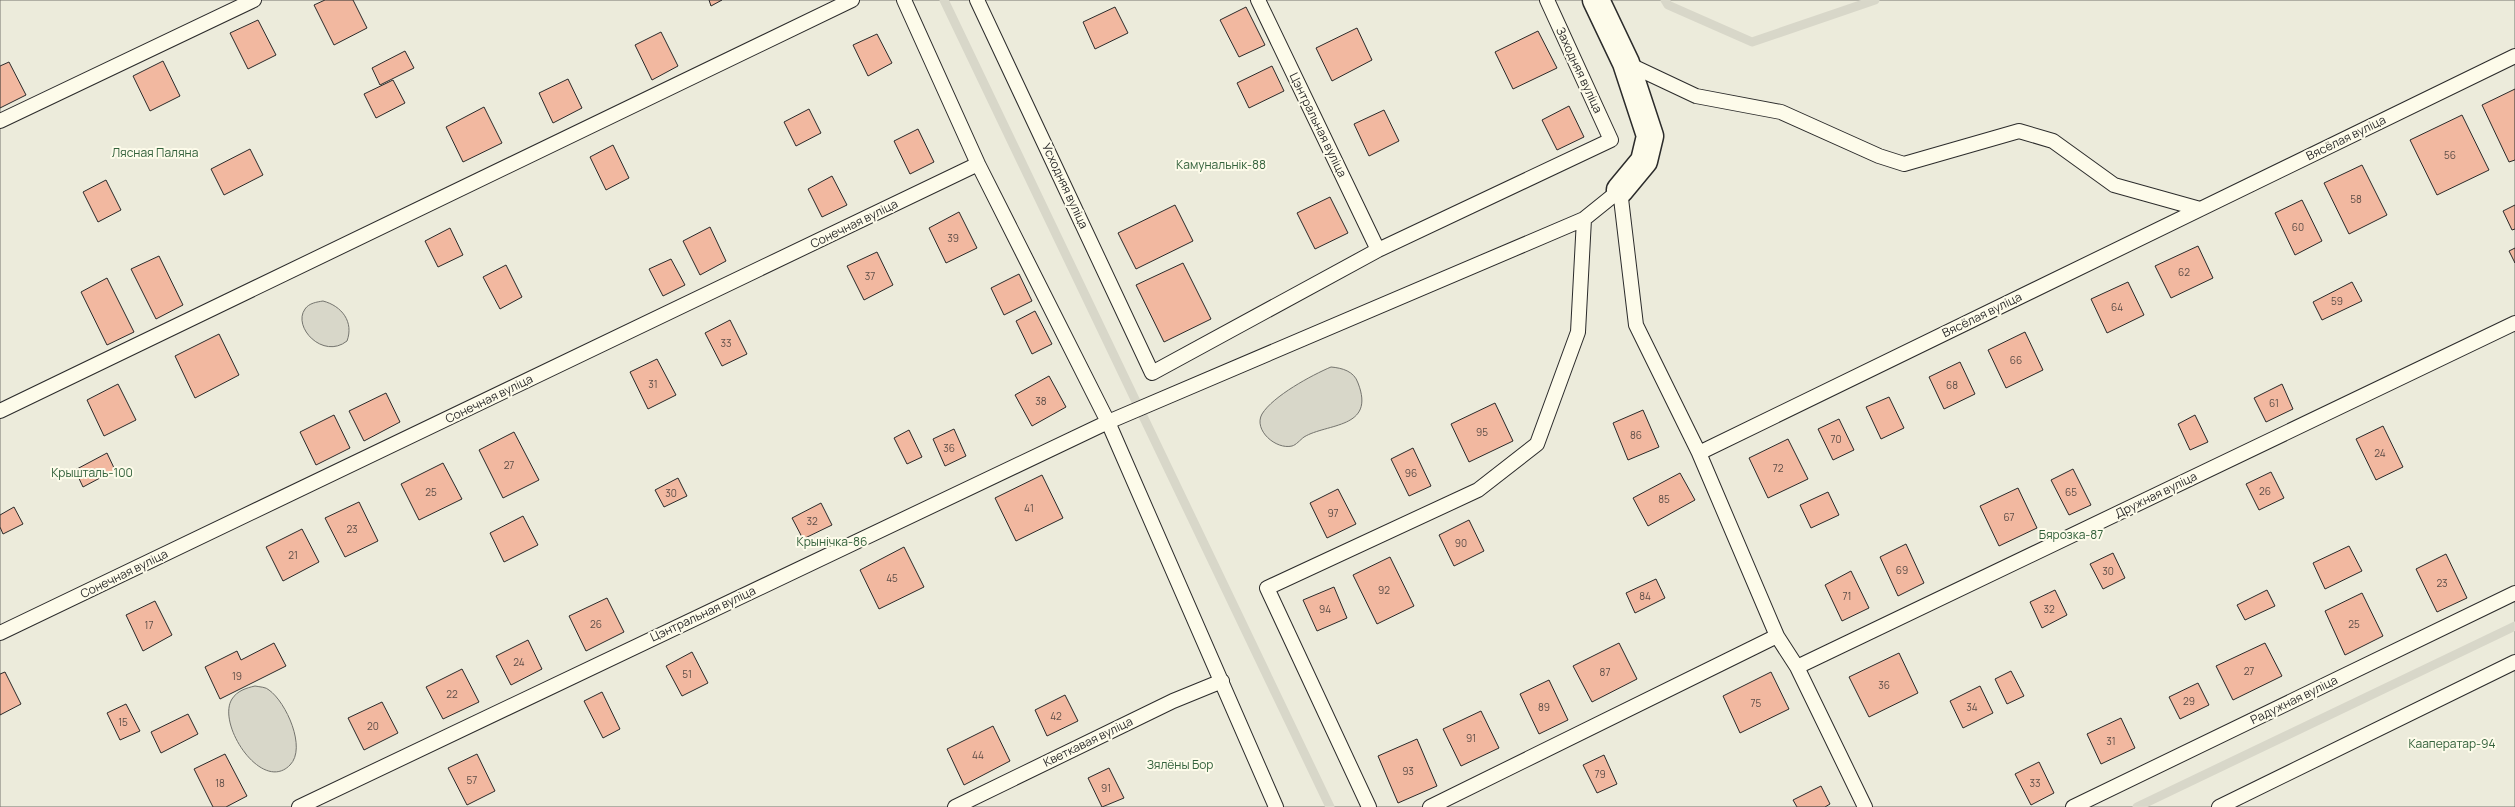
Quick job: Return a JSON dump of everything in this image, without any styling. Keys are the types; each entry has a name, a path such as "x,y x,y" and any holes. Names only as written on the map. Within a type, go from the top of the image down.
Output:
{"street":[{"path":"1596,0 1626,63 1650,136 1644,161 1620,190"}],"lane":[{"path":"0,120 254,0"},
{"path":"0,411 852,0"},
{"path":"904,0 978,164 1108,422 1276,807"},
{"name":"Усходняя вуліца","path":"977,0 1152,373 1378,250"},
{"name":"Цэнтральная вуліца","path":"1258,0 1378,250"},
{"name":"Заходняя вуліца","path":"1378,250 1611,140 1547,0"},
{"name":"Вясёлая вуліца","path":"1700,453 2515,56"},
{"path":"1626,63 1696,96 1781,112 1878,156 1904,164 2019,131 2053,140 2114,184 2200,209"},
{"name":"Сонечная вуліца","path":"0,633 978,164"},
{"path":"1620,190 1636,325 1700,453 1777,636 1797,667 1864,807"},
{"name":"Цэнтральная вуліца","path":"299,807 1108,422 1584,220 1620,190"},
{"path":"1369,807 1266,588 1478,490 1537,444 1578,332 1584,220"},
{"name":"Дружная вуліца","path":"1797,667 2515,323"},
{"name":"Радужная вуліца","path":"2073,807 2515,593"},
{"path":"1430,807 1777,636"},
{"path":"2219,807 2515,662"},
{"name":"Кветкавая вуліца","path":"955,807 1173,701 1222,681"}],"green space":[{"path":"0,0 2515,0 2515,807 0,807"}],"shaded area":[{"path":"323,301 330,303 341,311 349,327 347,341 338,346 328,347 312,339 306,332 303,324 302,316 305,309 313,303"},
{"path":"1331,367 1347,371 1354,376 1358,383 1362,398 1360,409 1355,417 1304,437 1292,446 1279,445 1268,438 1263,432 1260,420 1267,407 1284,393"},
{"path":"255,686 266,688 275,696 282,704 292,726 295,737 295,757 290,765 279,772 267,770 255,763 244,752 230,724 229,710 232,699 242,690"}],"building":[{"path":"325,0 353,0 367,28 334,45 314,5"},
{"path":"709,0 722,0 711,6"},
{"path":"1115,7 1128,33 1095,49 1083,22"},
{"path":"1246,7 1265,45 1239,57 1220,20"},
{"path":"258,20 276,55 248,69 230,33"},
{"path":"1357,28 1372,60 1332,81 1316,48"},
{"path":"1538,31 1557,68 1513,89 1495,52"},
{"path":"661,32 678,66 652,80 635,45"},
{"path":"877,34 892,63 868,76 853,45"},
{"path":"405,51 414,68 380,85 372,68"},
{"path":"163,61 180,96 150,111 133,76"},
{"path":"9,62 26,95 0,108 0,66"},
{"path":"1272,66 1284,91 1249,108 1237,83"},
{"path":"568,79 582,108 553,123 539,93"},
{"path":"393,80 405,103 376,118 364,94"},
{"path":"2515,89 2515,160 2509,162 2482,105"},
{"path":"1569,106 1584,137 1557,150 1542,120"},
{"path":"484,107 502,143 463,162 446,127"},
{"path":"809,109 821,133 796,146 784,122"},
{"path":"1384,110 1399,141 1369,156 1354,124"},
{"path":"2462,115 2489,170 2437,195 2410,140"},
{"path":"918,129 934,162 910,174 894,141"},
{"path":"613,145 629,178 606,190 590,157"},
{"path":"250,149 263,175 224,195 211,169"},
{"path":"2362,165 2387,215 2349,234 2324,183"},
{"path":"832,176 847,205 822,217 808,189"},
{"path":"106,180 121,210 98,222 83,192"},
{"path":"1330,197 1348,233 1315,249 1297,213"},
{"path":"2302,200 2322,241 2295,255 2275,213"},
{"path":"1175,205 1193,241 1136,269 1118,233"},
{"path":"2515,205 2515,229 2512,230 2503,211"},
{"path":"959,212 977,248 946,263 929,228"},
{"path":"710,227 726,261 700,275 683,241"},
{"path":"450,228 463,255 438,267 425,241"},
{"path":"2198,246 2213,278 2171,298 2155,266"},
{"path":"2515,248 2515,263 2509,251"},
{"path":"877,252 893,285 864,300 847,266"},
{"path":"159,256 183,305 156,319 131,269"},
{"path":"671,259 685,285 663,296 649,269"},
{"path":"1183,263 1211,319 1164,342 1136,285"},
{"path":"506,265 522,297 500,309 483,277"},
{"path":"1019,274 1032,301 1004,315 991,288"},
{"path":"107,278 134,332 107,345 81,292"},
{"path":"2128,282 2144,315 2107,333 2091,299"},
{"path":"2352,282 2362,301 2322,320 2313,302"},
{"path":"1035,311 1052,344 1032,354 1016,321"},
{"path":"730,320 747,354 722,366 705,333"},
{"path":"2025,332 2043,370 2006,388 1988,350"},
{"path":"219,334 239,375 195,398 175,356"},
{"path":"657,359 676,395 648,409 630,372"},
{"path":"1960,362 1975,394 1944,409 1929,377"},
{"path":"1049,376 1066,407 1032,426 1015,395"},
{"path":"118,384 136,420 104,436 87,400"},
{"path":"2282,384 2293,409 2266,422 2254,398"},
{"path":"386,393 400,422 364,441 349,411"},
{"path":"1889,397 1904,428 1881,439 1866,407"},
{"path":"1495,403 1513,441 1469,462 1451,424"},
{"path":"1643,410 1659,447 1628,460 1613,423"},
{"path":"334,415 350,448 316,465 300,432"},
{"path":"2195,415 2208,442 2190,450 2178,424"},
{"path":"1839,419 1854,450 1833,460 1818,429"},
{"path":"2383,426 2403,467 2376,480 2356,439"},
{"path":"954,429 966,456 945,466 933,439"},
{"path":"909,430 922,457 907,464 894,438"},
{"path":"514,432 539,480 503,498 479,450"},
{"path":"1788,439 1808,479 1768,498 1749,458"},
{"path":"1413,448 1431,486 1409,496 1391,459"},
{"path":"107,453 115,470 83,487 75,470"},
{"path":"443,463 462,499 419,520 401,484"},
{"path":"2073,469 2091,505 2069,515 2051,480"},
{"path":"2271,472 2284,498 2259,510 2246,484"},
{"path":"1680,473 1695,500 1648,526 1633,498"},
{"path":"1042,475 1063,518 1016,541 995,498"},
{"path":"678,478 687,496 664,507 655,490"},
{"path":"2018,488 2037,528 1999,546 1980,506"},
{"path":"1338,489 1356,524 1327,538 1310,503"},
{"path":"1828,492 1839,515 1811,528 1800,505"},
{"path":"359,502 378,541 345,557 325,518"},
{"path":"821,503 832,525 803,539 792,518"},
{"path":"14,507 23,524 3,534 0,527 0,515"},
{"path":"523,516 538,545 504,562 490,533"},
{"path":"1469,520 1484,551 1454,566 1439,535"},
{"path":"302,529 319,562 283,581 266,547"},
{"path":"1906,544 1924,583 1898,596 1880,557"},
{"path":"2349,546 2362,571 2325,589 2313,563"},
{"path":"904,547 924,587 879,609 860,570"},
{"path":"2113,553 2125,578 2103,589 2090,564"},
{"path":"2446,554 2467,598 2437,612 2416,569"},
{"path":"1390,557 1414,606 1377,624 1353,575"},
{"path":"1851,571 1869,608 1842,621 1825,585"},
{"path":"1656,579 1665,598 1635,613 1626,593"},
{"path":"1334,587 1347,618 1317,631 1303,600"},
{"path":"2055,590 2067,615 2042,628 2030,602"},
{"path":"2267,590 2275,606 2245,620 2237,605"},
{"path":"2362,593 2383,636 2345,655 2325,611"},
{"path":"607,598 624,632 586,651 569,616"},
{"path":"155,601 172,635 143,651 126,615"},
{"path":"528,640 542,669 511,685 496,656"},
{"path":"274,643 286,666 220,699 205,667 237,651 241,660"},
{"path":"1619,643 1637,679 1592,702 1573,666"},
{"path":"2265,643 2282,676 2233,700 2216,666"},
{"path":"692,652 708,683 682,696 666,666"},
{"path":"1899,653 1918,693 1869,717 1849,677"},
{"path":"462,669 479,702 443,719 426,687"},
{"path":"2011,671 2024,696 2007,704 1995,679"},
{"path":"5,672 21,704 0,715 0,674"},
{"path":"1771,672 1789,709 1740,733 1723,696"},
{"path":"1549,680 1568,720 1539,734 1520,694"},
{"path":"2198,683 2209,705 2180,719 2169,697"},
{"path":"1980,686 1993,713 1963,728 1950,701"},
{"path":"602,692 620,729 603,738 584,701"},
{"path":"1065,695 1078,721 1047,736 1035,710"},
{"path":"382,702 398,733 364,750 348,718"},
{"path":"126,704 140,731 120,740 107,713"},
{"path":"1481,711 1499,748 1461,766 1443,729"},
{"path":"188,714 198,734 161,753 151,732"},
{"path":"2121,718 2135,748 2101,764 2087,734"},
{"path":"993,726 1010,761 964,785 947,749"},
{"path":"1417,739 1437,786 1398,803 1378,756"},
{"path":"225,754 247,796 226,807 213,807 194,769"},
{"path":"477,754 495,791 467,805 448,768"},
{"path":"1604,755 1617,784 1597,793 1583,765"},
{"path":"2039,762 2054,793 2031,805 2015,774"},
{"path":"1109,768 1124,798 1102,807 1088,778"},
{"path":"1821,786 1830,804 1825,807 1797,807 1793,800"}],"waterway":[{"path":"944,0 1330,807"},
{"path":"1665,0 1668,5 1752,42 1875,0"},
{"path":"2137,807 2515,626"}],"park label":[{"name":"Лясная Паляна","path":"155,153"},
{"name":"Камунальнік-88","path":"1221,165"},
{"name":"Крышталь-100","path":"92,473"},
{"name":"Бярозка-87","path":"2071,535"},
{"name":"Крынічка-86","path":"832,542"},
{"name":"Кааператар-94","path":"2452,744"},
{"name":"Зялёны Бор","path":"1180,765"}]}
